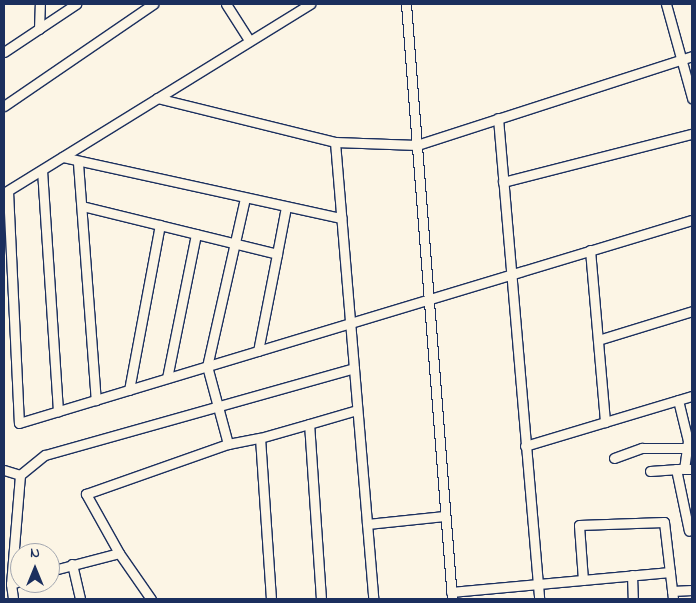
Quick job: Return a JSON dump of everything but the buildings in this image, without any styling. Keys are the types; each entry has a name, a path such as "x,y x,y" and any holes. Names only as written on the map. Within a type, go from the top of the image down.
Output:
{"street":[{"path":"39,29 40,4"},
{"path":"4,52 76,4"},
{"path":"4,106 153,4"},
{"path":"226,4 249,40"},
{"path":"310,4 6,192 19,423 692,220"},
{"path":"406,4 452,596 537,584 670,572"},
{"path":"666,4 692,98"},
{"path":"157,98 335,142 417,145 692,56"},
{"path":"498,118 539,599"},
{"path":"503,182 692,134"},
{"path":"335,142 373,599"},
{"path":"63,157 78,163 341,218"},
{"path":"78,163 96,400"},
{"path":"42,170 58,411"},
{"path":"228,444 207,366 245,198"},
{"path":"82,206 277,254"},
{"path":"258,350 286,207"},
{"path":"129,390 160,225"},
{"path":"167,378 196,234"},
{"path":"590,250 605,422"},
{"path":"598,340 692,311"},
{"path":"17,543 20,475 42,456 217,405 354,368"},
{"path":"525,446 692,396"},
{"path":"678,400 687,448 684,469 689,531"},
{"path":"151,599 119,554 86,494 228,444 260,438 357,410"},
{"path":"310,424 321,599"},
{"path":"260,438 271,599"},
{"path":"614,458 642,448 687,448"},
{"path":"650,471 684,469"},
{"path":"4,470 20,475"},
{"path":"367,524 446,516"},
{"path":"583,580 579,525 664,522 672,595 692,590"},
{"path":"60,568 119,554"},
{"path":"72,564 80,599"},
{"path":"632,575 633,599"}]}
